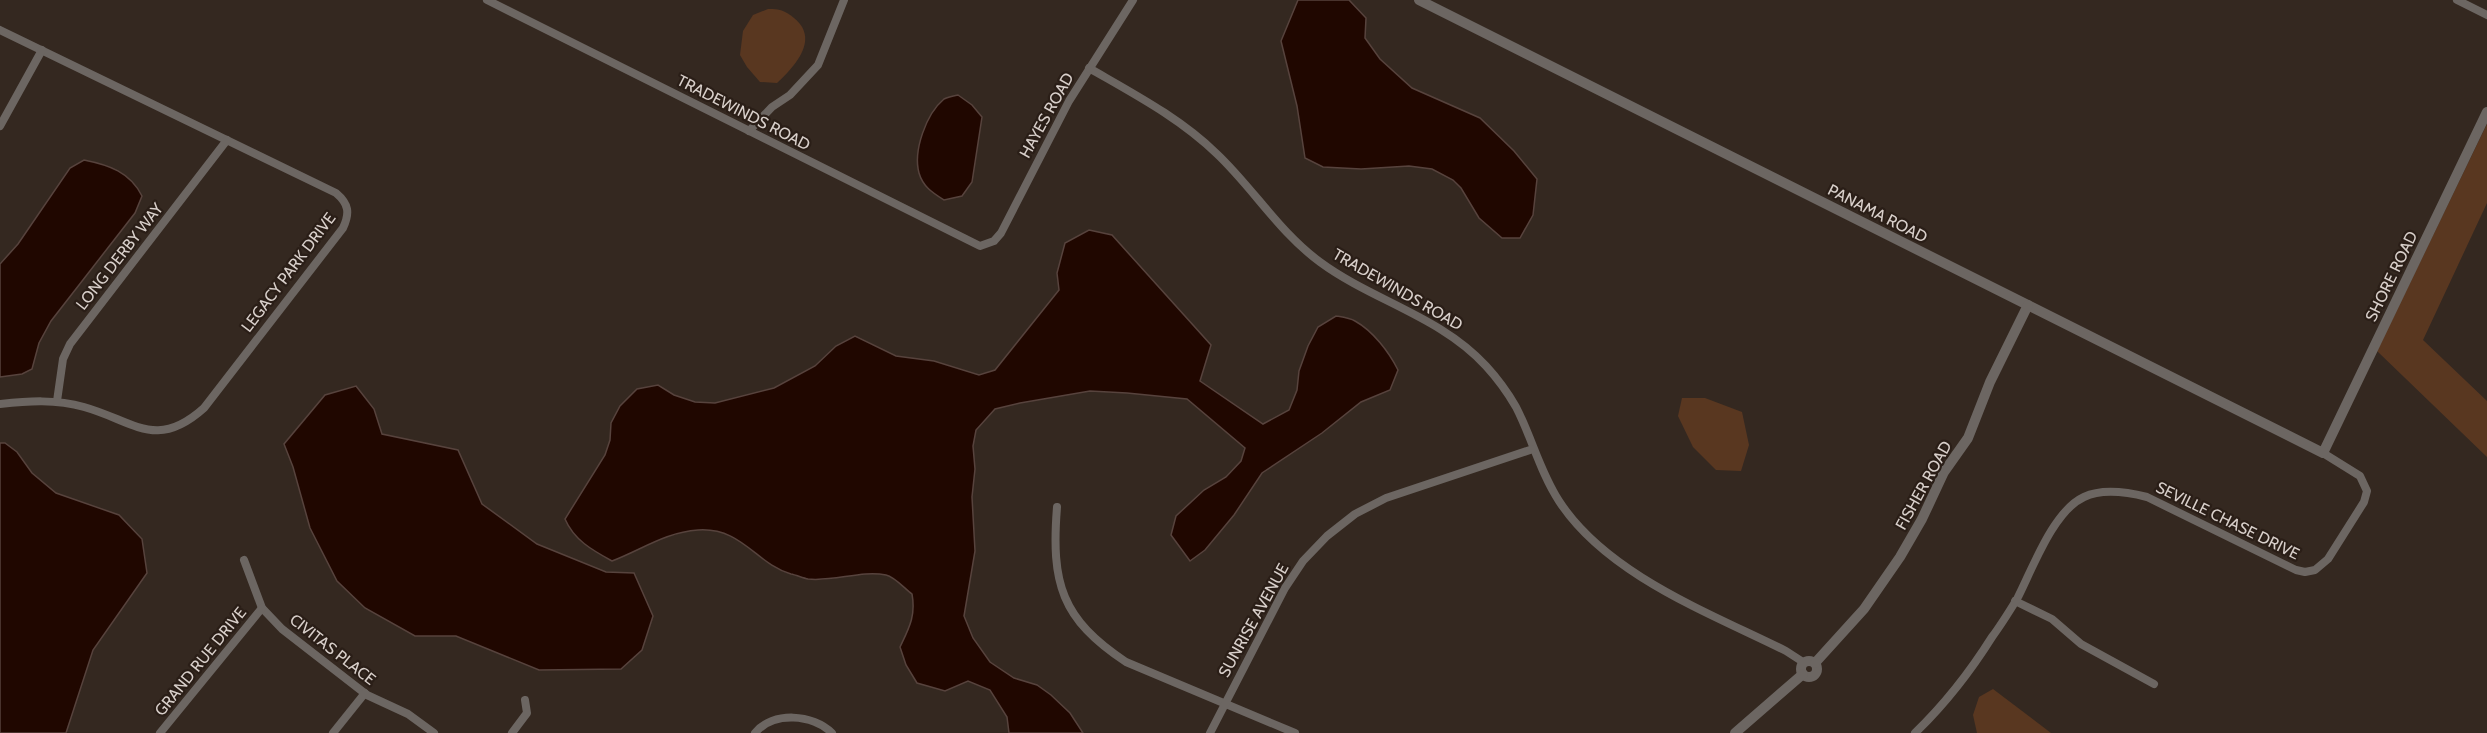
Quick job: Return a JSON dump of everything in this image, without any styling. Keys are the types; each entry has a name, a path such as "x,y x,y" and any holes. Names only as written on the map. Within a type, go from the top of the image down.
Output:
{"street":[{"name":"TRADEWINDS ROAD","path":"487,0 972,243 980,246 988,245"},
{"path":"748,131 772,107 790,95 818,65 844,0"},
{"name":"HAYES ROAD","path":"988,245 1001,233 1069,101 1133,0"},
{"name":"PANAMA ROAD","path":"1419,0 2323,453"},
{"path":"2457,0 2487,15"},
{"name":"LEGACY PARK DRIVE","path":"0,30 336,193 345,200 348,209 348,219 343,228 204,408 192,419 177,426 145,430 84,407 57,401 0,404"},
{"path":"0,126 42,50"},
{"name":"TRADEWINDS ROAD","path":"1089,68 1193,132 1220,156 1298,244 1321,262 1353,284 1434,324 1464,344 1486,366 1516,407 1544,475 1560,502 1592,540 1617,561 1647,580 1786,651 1803,662"},
{"name":"SHORE ROAD","path":"2323,453 2487,112"},
{"name":"LONG DERBY WAY","path":"57,401 63,359 70,344 227,140"},
{"name":"FISHER ROAD","path":"1735,733 1803,674 1808,677 1815,675 1818,670 1815,663 1864,609 1900,557 1922,519 1944,472 1968,438 1990,382 2028,305"},
{"name":"SUNRISE AVENUE","path":"1210,733 1285,588 1303,561 1327,536 1355,514 1386,498 1533,449"},
{"name":"SEVILLE CHASE DRIVE","path":"1915,733 1970,670 2015,601 2056,523 2069,508 2084,497 2104,492 2126,492 2146,497 2295,570 2315,570 2328,559 2364,502 2367,491 2360,476 2323,453"},
{"path":"1057,507 1054,544 1057,574 1066,601 1079,624 1102,646 1126,662 1296,733"},
{"name":"CIVITAS PLACE","path":"244,560 262,608 282,629 365,693 412,717 434,733"},
{"path":"2015,601 2052,619 2081,644 2154,684"},
{"name":"GRAND RUE DRIVE","path":"160,733 262,608"},
{"path":"1803,674 1801,669 1803,662 1810,660 1815,663"},
{"path":"333,733 365,693"},
{"path":"513,733 527,713 525,700"},
{"path":"755,733 773,720 795,718 811,719 823,724 832,733"}],"shaded area":[{"path":"1298,0 1349,0 1366,18 1365,38 1380,59 1412,88 1480,118 1514,151 1537,179 1533,215 1520,238 1502,238 1479,218 1461,188 1453,180 1432,169 1409,166 1361,169 1323,167 1305,158 1297,106 1281,41"},
{"path":"768,9 782,10 791,15 801,26 805,35 802,52 791,69 777,83 760,82 740,55 743,31 753,15"},
{"path":"958,95 972,105 982,117 972,182 962,196 944,200 923,182 919,173 918,154 922,133 932,114 944,99"},
{"path":"2487,124 2487,203 2423,340 2487,401 2487,457 2377,351"},
{"path":"84,160 102,164 125,175 142,196 135,213 51,321 39,343 32,369 22,374 0,377 0,264 18,244 70,168"},
{"path":"1089,230 1112,235 1211,345 1200,381 1263,424 1289,410 1297,390 1299,371 1308,346 1318,327 1336,316 1353,320 1368,330 1385,349 1398,370 1390,390 1361,402 1322,433 1262,473 1234,515 1205,550 1190,561 1171,535 1176,516 1204,490 1226,477 1241,461 1245,448 1187,399 1090,391 995,409 976,430 973,446 975,469 972,497 975,551 964,616 973,638 990,662 1014,678 1037,685 1051,695 1070,713 1083,733 1009,733 1007,717 990,690 968,681 945,691 917,683 906,665 900,647 912,615 912,594 889,576 867,574 806,579 779,569 726,534 698,530 675,534 612,561 584,544 573,533 565,519 605,455 610,440 611,423 620,406 637,389 658,385 674,395 695,402 715,403 774,388 815,366 836,346 855,336 896,356 934,361 979,375 995,370 1059,290 1057,273 1065,243"},
{"path":"356,386 374,409 382,434 458,450 482,504 537,544 606,572 634,573 653,616 642,650 621,669 539,670 456,636 415,636 365,608 337,581 310,528 284,444 325,395"},
{"path":"1682,398 1705,398 1742,412 1749,445 1741,471 1716,470 1693,447 1678,416"},
{"path":"0,443 5,443 17,452 32,473 56,493 119,515 142,539 147,573 93,650 66,733 0,733"},
{"path":"1993,689 2051,733 1977,733 1973,715 1979,697"}]}
